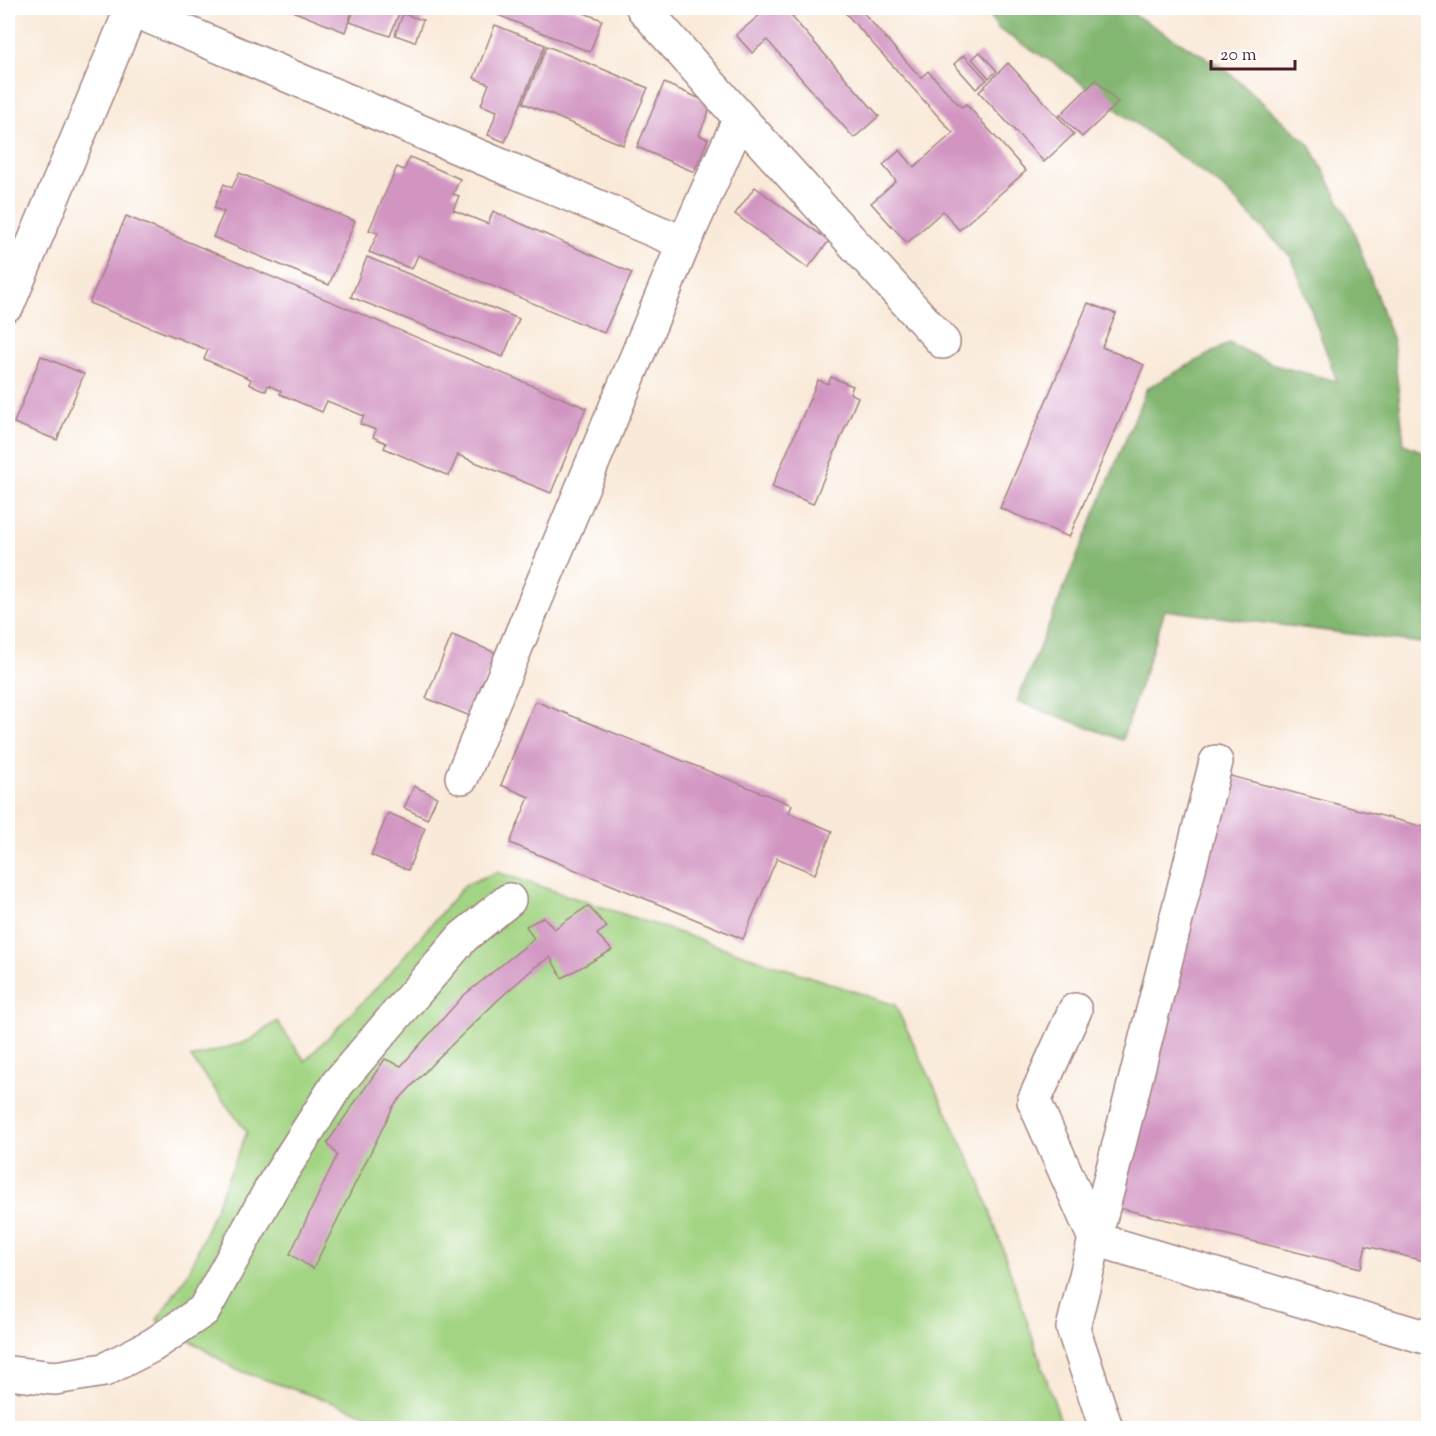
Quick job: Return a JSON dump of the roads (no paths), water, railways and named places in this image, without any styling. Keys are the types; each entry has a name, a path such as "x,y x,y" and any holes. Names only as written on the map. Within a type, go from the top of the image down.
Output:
{"street":[{"path":"8,304 132,8 684,243"},
{"path":"643,8 943,342"},
{"path":"462,777 684,243 740,118"},
{"path":"1106,1428 1072,1328 1216,762"},
{"path":"8,1373 55,1377 104,1370 153,1345 204,1310 272,1187 338,1083 463,937 509,900"},
{"path":"1075,1010 1034,1101 1095,1239 1428,1338"}]}
